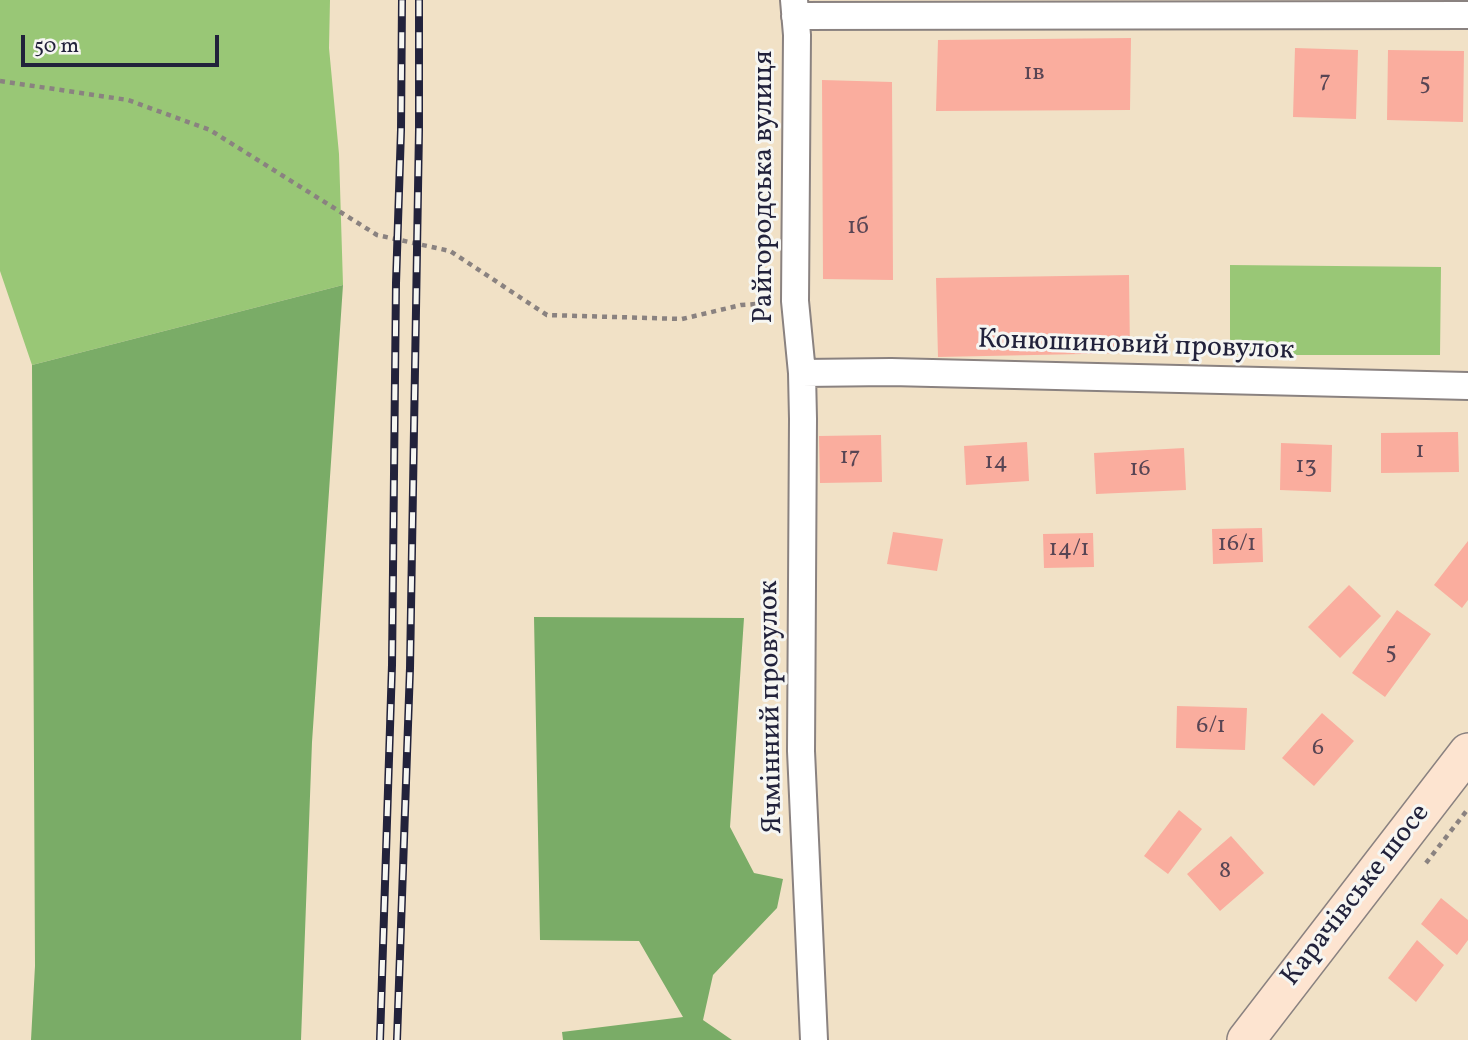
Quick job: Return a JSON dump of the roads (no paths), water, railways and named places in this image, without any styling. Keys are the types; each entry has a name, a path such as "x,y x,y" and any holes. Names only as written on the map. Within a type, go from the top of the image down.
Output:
{"main road":[{"name":"Карачівське шосе","path":"1246,1040 1468,752"}],"street":[{"path":"794,8 1336,8 1468,15"},
{"name":"Райгородська вулиця","path":"794,8 797,35 794,301 802,373"},
{"name":"Конюшиновий провулок","path":"802,373 891,372 1468,386"},
{"name":"Ячмінний провулок","path":"802,373 802,751 814,1040"}],"railway":[{"path":"380,1040 392,665 402,0"},
{"path":"397,1040 410,668 419,0"}]}
